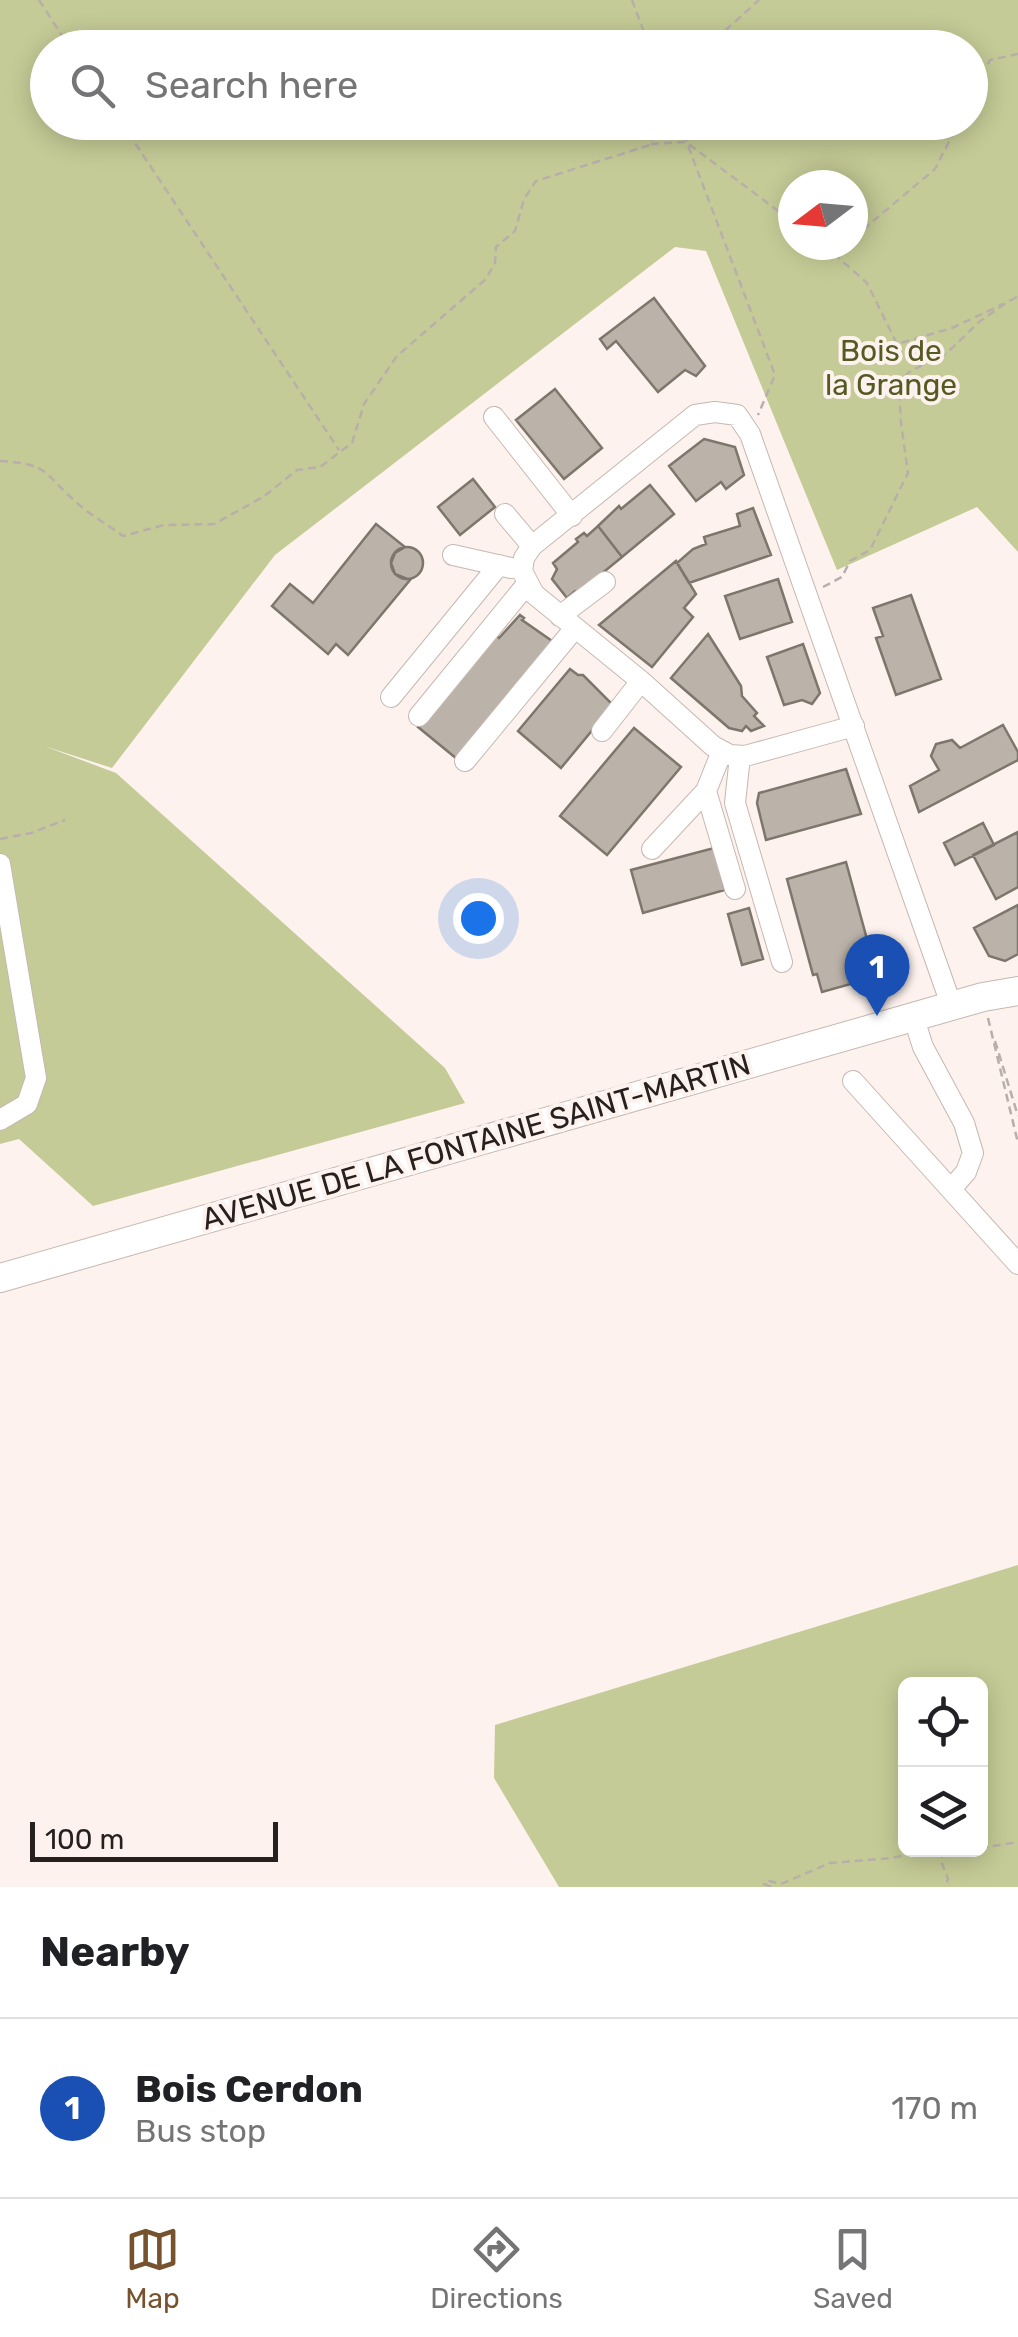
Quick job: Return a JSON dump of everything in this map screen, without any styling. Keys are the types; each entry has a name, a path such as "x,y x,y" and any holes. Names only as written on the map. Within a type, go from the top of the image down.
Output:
{"main road":[{"name":"AVENUE DE LA FONTAINE SAINT-MARTIN","path":"0,1278 1018,991"}],"street":[{"path":"782,962 735,803 731,754 534,594 525,578 524,558 532,546 695,415 715,412 737,416 750,434 952,1007"},
{"path":"494,418 572,516"},
{"path":"505,514 532,546"},
{"path":"453,555 500,565 525,578"},
{"path":"391,696 500,565"},
{"path":"419,716 525,578"},
{"path":"465,760 567,622 605,582"},
{"path":"602,731 641,681"},
{"path":"652,849 706,791 731,754 854,726"},
{"path":"706,791 735,889"},
{"path":"0,864 36,1078 26,1104 0,1120"},
{"path":"914,1019 923,1047 964,1123 973,1153 966,1172 951,1189"},
{"path":"853,1081 1018,1264"}],"path":[{"path":"39,0 58,30"},
{"path":"632,0 643,30"},
{"path":"726,30 758,0"},
{"path":"988,64 990,60 1018,54"},
{"path":"132,140 340,452"},
{"path":"650,144 652,140"},
{"path":"868,225 935,169 950,140"},
{"path":"0,461 20,462 50,472 76,502 123,536 164,525 214,524 263,497 297,470 320,468 352,443 364,404 397,356 486,279 495,263 496,248 514,231 524,199 536,181 650,144 686,142 778,211"},
{"path":"686,142 775,375 750,434"},
{"path":"842,260 867,284 896,344 952,328 1018,296"},
{"path":"808,596 842,577 850,560 870,550 908,473 901,424 903,379 947,353 979,322 1010,300"},
{"path":"0,839 65,820"},
{"path":"1018,1116 988,1015 1018,1143"},
{"path":"988,1847 1018,1842"},
{"path":"771,1887 764,1884 769,1880 781,1884 830,1863 898,1857"},
{"path":"942,1857 948,1879 945,1887"}],"green space":[{"name":"Bois de la Grange","path":"0,0 1018,0 1018,552 977,507 837,570 706,251 675,247 275,555 112,768 44,746 116,773 445,1068 465,1103 93,1206 19,1139 0,1144"},
{"path":"1018,1565 1018,1887 559,1887 494,1778 495,1725"}],"building":[{"path":"654,298 705,366 696,376 685,370 658,392 616,341 607,349 600,339"},
{"path":"555,389 602,448 564,479 516,420"},
{"path":"704,439 735,447 744,475 726,489 721,482 696,501 669,466"},
{"path":"473,479 495,507 460,535 438,507"},
{"path":"650,485 674,514 622,557 598,526"},
{"path":"753,508 771,555 689,583 677,563 706,544 704,537 740,526 737,514"},
{"path":"376,524 405,547 395,553 391,563 395,574 410,580 348,655 336,644 328,654 272,606 290,584 313,603"},
{"path":"598,526 622,557 567,598 552,579 557,569 553,563 578,542 576,539 584,533 587,536"},
{"path":"407,547 418,552 423,563 418,574 407,579 396,574 391,563 396,552"},
{"path":"676,561 696,594 684,608 693,617 652,667 599,625"},
{"path":"778,579 792,622 740,639 725,596"},
{"path":"911,595 941,679 896,695 876,638 883,636 873,608"},
{"path":"520,615 555,643 457,759 418,727 496,635 499,638"},
{"path":"708,634 741,686 742,696 757,713 754,716 764,726 751,731 746,726 742,731 729,728 671,678"},
{"path":"803,644 820,693 812,704 802,700 784,705 767,657"},
{"path":"570,669 583,675 613,705 561,768 518,731"},
{"path":"1003,725 1018,752 1018,760 919,812 910,786 939,770 931,756 936,744 952,740 960,748"},
{"path":"634,728 681,767 607,855 560,816"},
{"path":"846,769 861,814 766,840 757,803 759,793"},
{"path":"983,823 994,845 955,865 944,843"},
{"path":"1018,832 1018,887 996,899 973,855"},
{"path":"714,848 725,890 643,913 631,870"},
{"path":"846,862 871,954 880,955 884,969 876,977 822,992 817,974 813,975 787,879"},
{"path":"1018,905 1018,954 1005,961 989,956 974,928"},
{"path":"749,908 763,959 742,965 728,914"}],"place":[{"name":"Bois Cerdon","path":"877,1016"}]}
